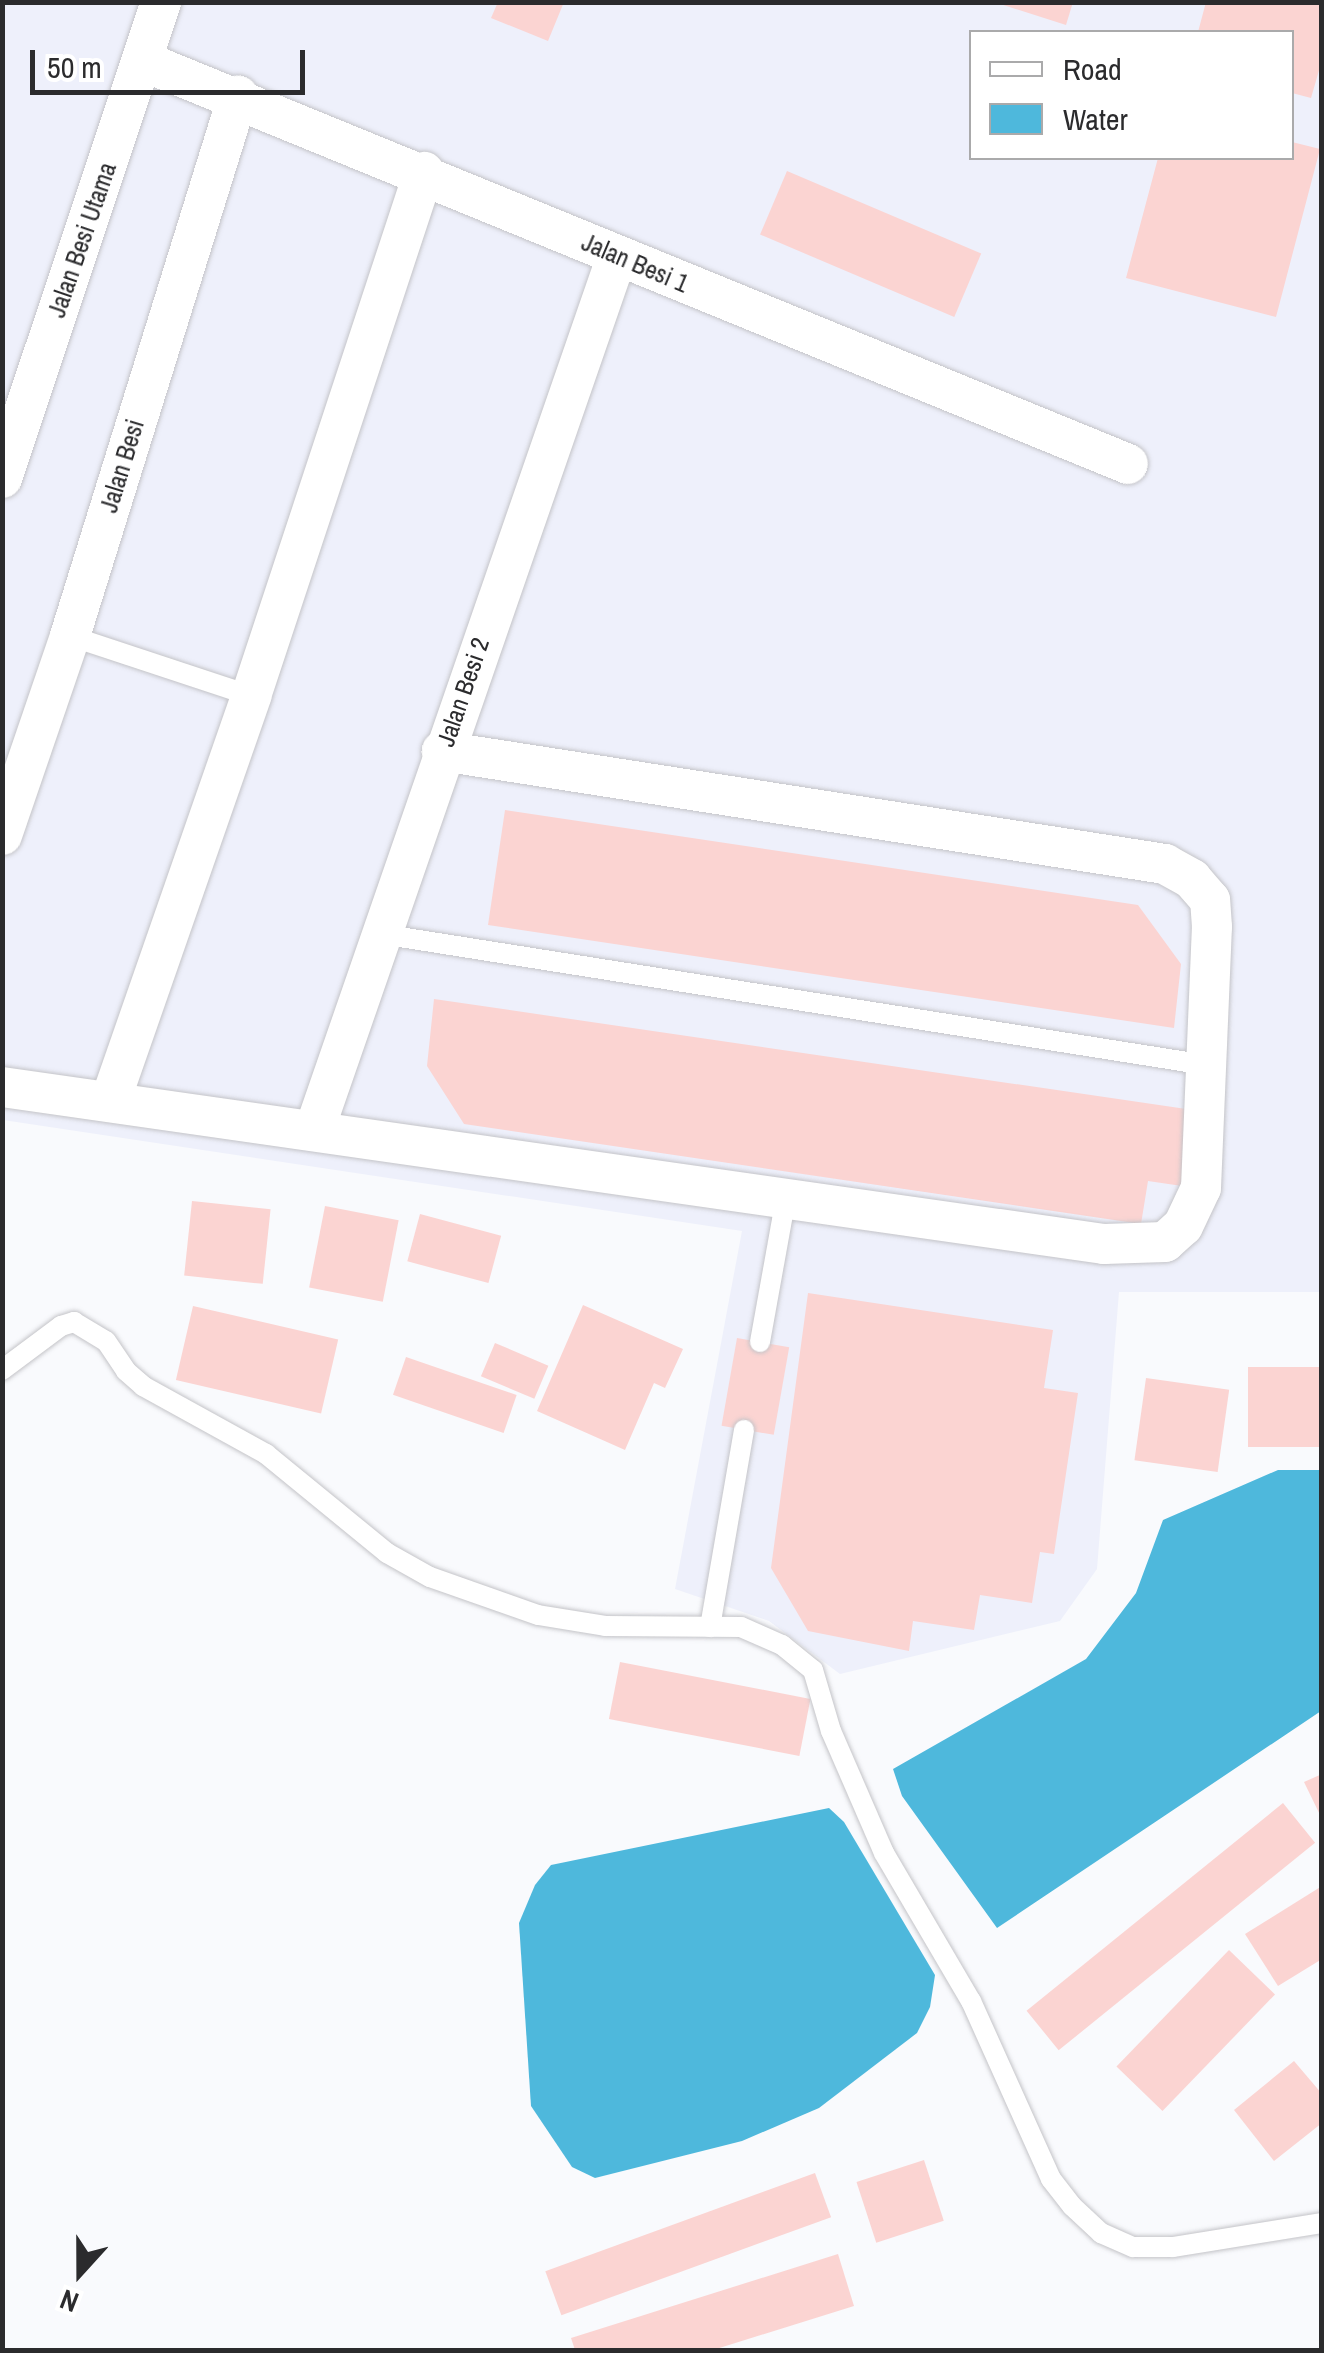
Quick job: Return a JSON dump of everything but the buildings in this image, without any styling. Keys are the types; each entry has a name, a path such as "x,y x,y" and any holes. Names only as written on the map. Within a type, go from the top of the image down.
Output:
{"street":[{"name":"Jalan Besi Utama","path":"2,478 162,2"},
{"name":"Jalan Besi 1","path":"143,60 424,172 617,256 1128,464"},
{"name":"Jalan Besi","path":"2,835 70,636 238,96"},
{"path":"110,1099 250,696 424,172"},
{"name":"Jalan Besi 2","path":"314,1130 442,751 617,256"},
{"path":"2,1087 110,1099 1104,1244 1166,1242 1183,1226 1201,1188 1206,1065 1210,900 1192,879 1165,864 442,751"}],"lane":[{"path":"70,636 250,696"},
{"path":"380,934 1206,1065"},
{"path":"760,1342 786,1198"},
{"path":"2,1370 61,1326 74,1322 106,1341 126,1371 144,1386 266,1454 409,1566 538,1615 605,1626 741,1627 762,1634 813,1670 832,1731 884,1853 971,2001 1051,2179 1072,2206 1101,2233 1133,2247 1173,2248 1322,2223"},
{"path":"710,1626 744,1430"}],"shaded area":[{"path":"2,3 1321,3 1321,1292 1119,1292 1097,1569 1060,1621 840,1674 769,1621 675,1589 742,1231 3,1120"}],"water":[{"path":"1278,1470 1321,1470 1321,1711 997,1928 902,1796 893,1769 1086,1659 1136,1593 1163,1520"},
{"path":"829,1808 844,1822 935,1975 930,2007 917,2033 819,2108 742,2141 595,2178 572,2167 531,2106 519,1923 535,1885 551,1865"}]}
